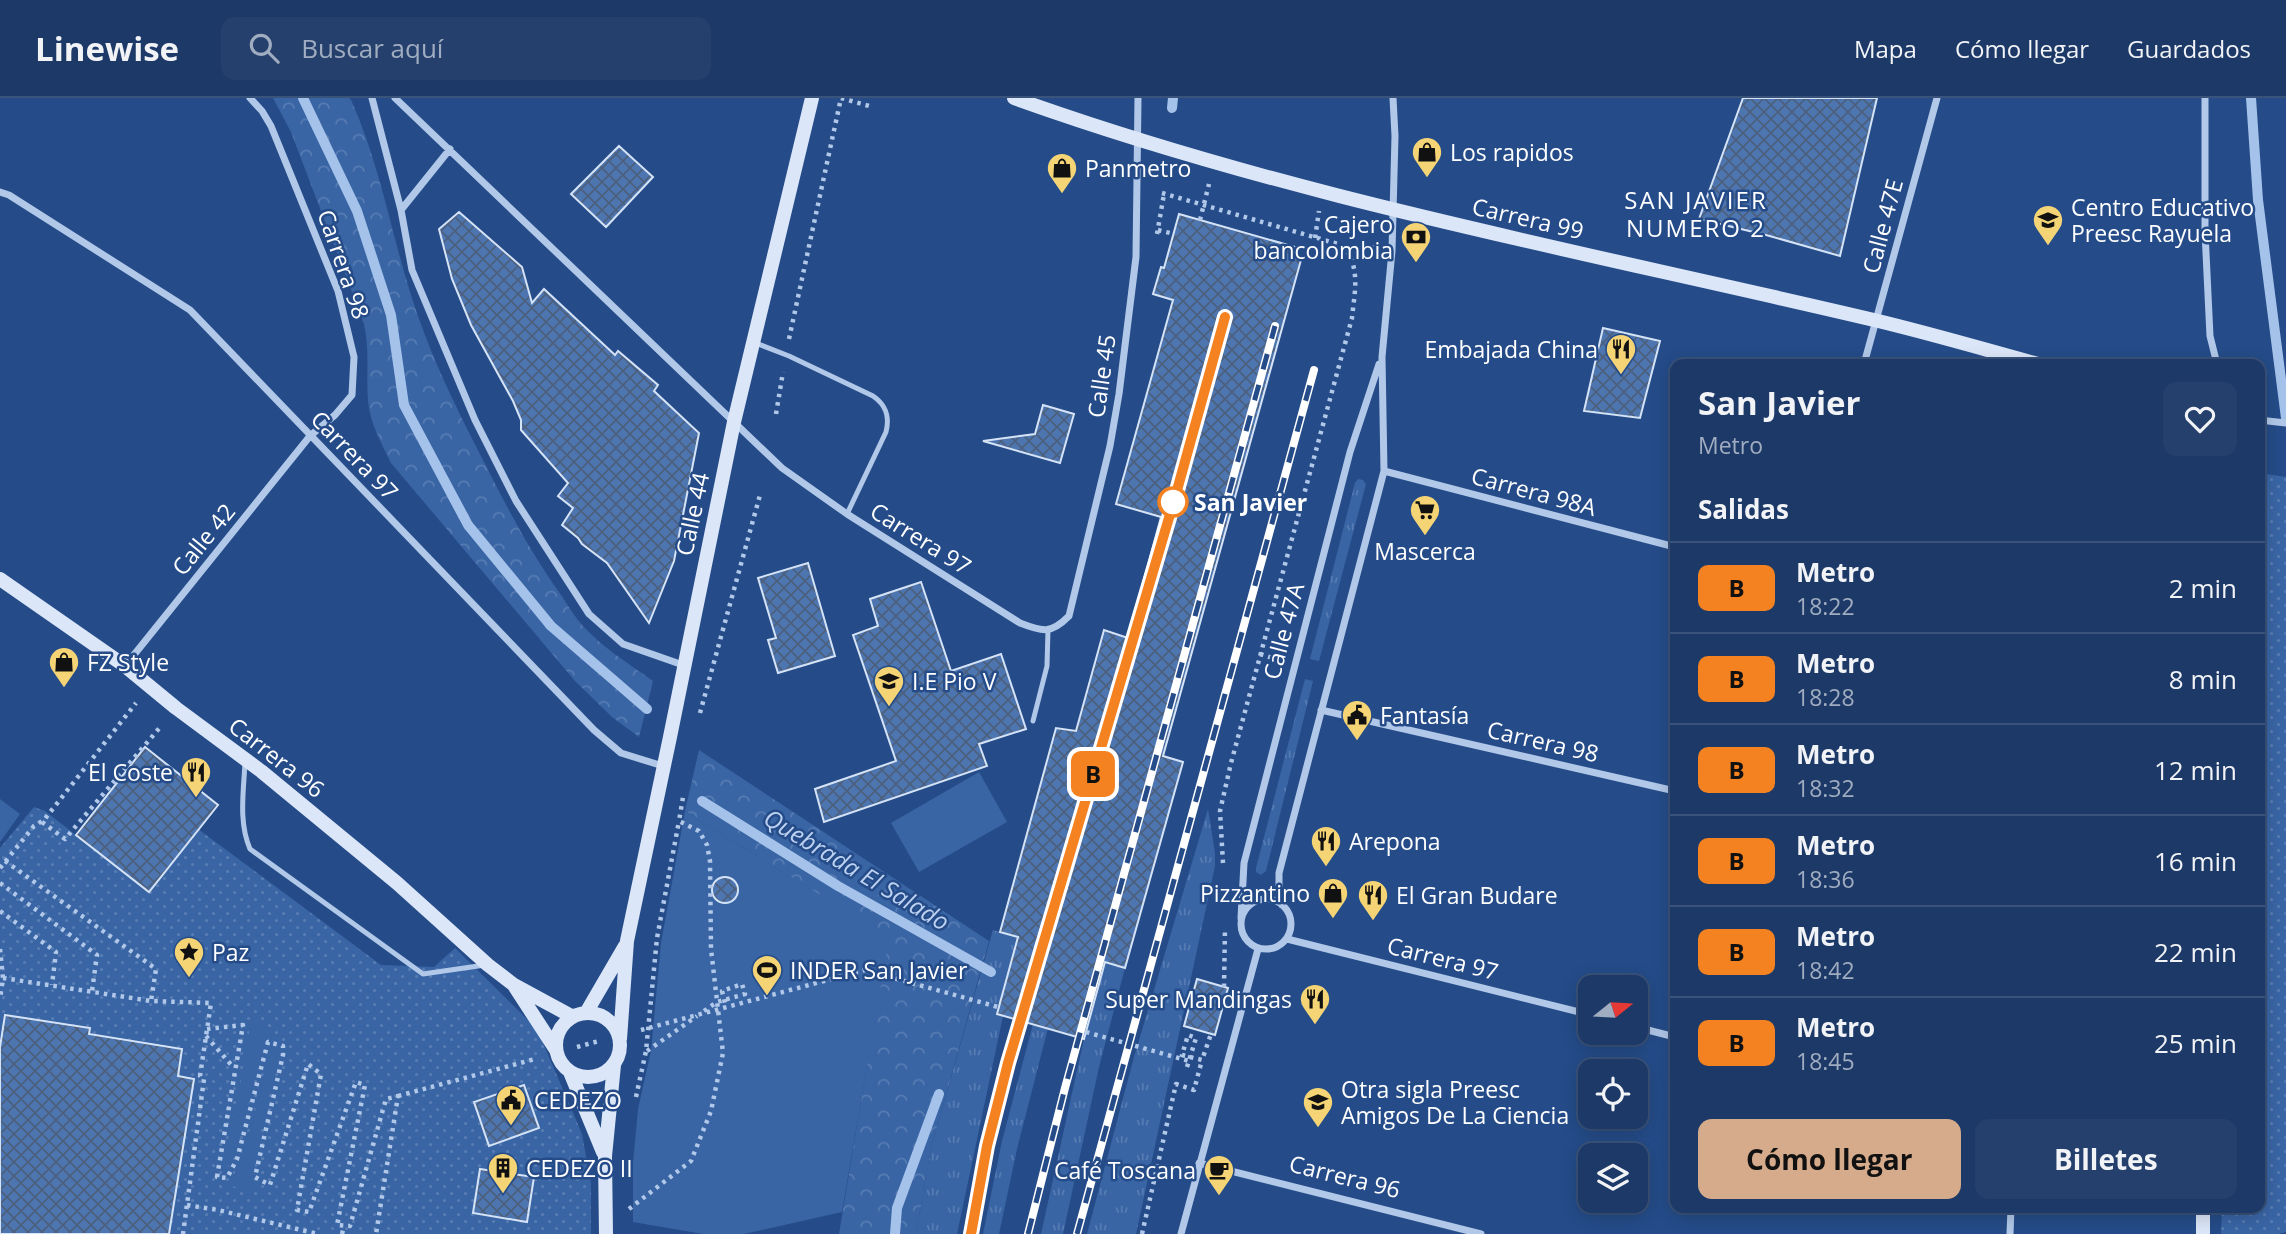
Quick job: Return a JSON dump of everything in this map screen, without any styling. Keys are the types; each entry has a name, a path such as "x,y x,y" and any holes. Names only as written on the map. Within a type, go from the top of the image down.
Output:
{"street":[{"name":"Carrera 98","path":"250,98 271,127 338,291 354,357 352,395 335,415 310,436"},
{"path":"372,98 401,210 412,270 475,419 516,501 589,614 623,644 683,665"},
{"name":"Carrera 97","path":"395,98 782,468 847,514 1020,623 1048,630"},
{"name":"Calle 44","path":"614,1065 620,1051 627,941 683,665 734,422 812,98"},
{"name":"Carrera 99","path":"1014,98 1138,139 1437,221 1876,321 2019,359"},
{"name":"Calle 45","path":"1048,630 1059,626 1069,616 1110,446 1136,257 1138,98"},
{"name":"Calle 47A","path":"1282,905 1279,873 1384,471 1382,357 1394,208 1393,98"},
{"name":"Calle 47E","path":"1865,359 1937,98"},
{"path":"2205,98 2205,232 2210,336 2216,359"},
{"path":"401,210 450,149"},
{"name":"Carrera 97","path":"0,192 9,195 190,310 594,730 621,752 663,766"},
{"name":"Calle 47A","path":"1241,918 1244,863 1350,452 1382,357"},
{"path":"2265,421 2286,423"},
{"name":"Calle 42","path":"125,666 310,436"},
{"name":"Carrera 98A","path":"1384,471 1670,546"},
{"name":"Carrera 96","path":"0,580 125,666 245,759 397,883 514,985 580,1015 604,1017 620,1037"},
{"name":"Carrera 98","path":"1321,710 1670,791"},
{"path":"1263,899 1282,905 1291,921 1287,939 1269,950 1258,949 1250,944 1244,936 1241,918 1245,909 1253,902 1263,899"},
{"name":"Carrera 97","path":"1287,939 1578,1012"},
{"name":"Calle 44","path":"561,1050 559,1031 565,1023 580,1015 627,941"},
{"path":"1181,1234 1258,949"},
{"name":"Carrera 96","path":"514,985 561,1050 559,1059 570,1072"},
{"path":"1648,1030 1670,1036"},
{"path":"570,1072 590,1078 599,1076 614,1065"},
{"path":"606,1234 605,1156 614,1065"},
{"path":"570,1072 605,1156"},
{"name":"Carrera 96","path":"1199,1163 1481,1234"},
{"path":"2010,1234 2011,1213"},
{"path":"2203,1213 2203,1234"}],"lane":[{"path":"753,342 873,396 882,402 887,411 886,432 847,514"},
{"path":"1033,721 1047,666 1048,630"},
{"path":"245,759 243,821 250,849 423,974 488,965"}],"path":[{"path":"776,414 841,98 869,106"},
{"path":"1138,186 1338,244 1348,253 1356,276 1352,318 1220,811 1224,870"},
{"path":"1200,220 1204,205"},
{"path":"1158,230 1174,234"},
{"path":"1348,253 1364,246 1392,251"},
{"path":"699,717 760,495"},
{"path":"0,868 34,826 42,822 149,686"},
{"path":"42,822 65,839 176,708"},
{"path":"635,1101 646,1051 657,938 684,795"},
{"path":"629,1209 691,1161 712,1111 723,1053 711,949 710,861 707,845 699,831 679,821"},
{"path":"5,861 156,970 151,1001"},
{"path":"0,883 97,955 92,991"},
{"path":"0,911 56,952 52,985"},
{"path":"1224,987 1225,922"},
{"path":"0,950 3,978 0,999"},
{"path":"561,1050 620,1037 865,970 998,1007"},
{"path":"3,978 151,1001 211,1003 201,1076 204,1079 183,1234"},
{"path":"646,1051 717,1002 745,994 742,984 722,991 726,1007"},
{"path":"207,1032 243,1025 217,1177 228,1178 240,1147 268,1042 283,1046 282,1063 255,1177 270,1185 307,1064 321,1074 297,1210 309,1212 356,1082 365,1085 337,1225 344,1226 350,1226 386,1099 540,1058"},
{"path":"1086,1031 1190,1062 1202,1060"},
{"path":"207,1032 234,1069"},
{"path":"1142,1234 1176,1084 1194,1090 1211,1034"},
{"path":"1188,1035 1196,1038 1190,1062 1182,1055 1188,1035"},
{"path":"376,1234 398,1096"},
{"path":"630,1196 630,1222"},
{"path":"187,1205 318,1234"},
{"path":"342,1234 344,1226"}],"green space":[{"path":"273,98 351,100 369,147 425,336 453,400 502,496 540,563 579,622 607,648 653,681 639,737 612,717 575,681 391,463 369,409 364,324 291,132"},
{"path":"2265,474 2286,477 2286,1232 2221,1234 2222,1213 2265,1213"},
{"path":"1358,479 1366,484 1319,661 1310,659 1355,483"},
{"path":"1305,679 1313,681 1266,871 1261,875 1256,872 1256,868"},
{"path":"699,750 989,941 931,1148 916,1234 839,1234 888,938 685,811"},
{"path":"979,772 1007,822 919,872 891,823"},
{"path":"0,799 20,814 0,842"},
{"path":"34,807 45,811 149,892 198,829 381,965 434,967 455,948 537,1029 582,1134 591,1184 591,1234 0,1234 0,848"},
{"path":"1208,809 1215,866 1136,1234 1087,1234 1134,1057"},
{"name":"INDER San Javier","path":"685,811 889,938 842,1212 744,1234 703,1234 633,1222 633,1163 638,1109 651,1051 661,943"},
{"path":"993,930 1018,937 997,1013 1003,1016 957,1234 916,1234 931,1148"},
{"path":"1105,962 1125,968 1099,1067 1063,1234 1041,1234 1084,1039"},
{"path":"254,1023 264,1026 268,1042 258,1063 245,1120 226,1172 222,1167 250,1027"},
{"path":"1033,1024 1048,1028 1017,1149 999,1234 983,1234 1002,1141"},
{"path":"273,1036 279,1046 282,1063 273,1079 259,1138 251,1191 232,1186 258,1102 269,1038"}],"building":[{"path":"1743,98 1877,98 1840,256 1699,219"},
{"path":"619,146 653,177 606,227 571,194"},
{"path":"459,212 522,267 532,303 544,289 615,355 618,351 658,385 654,391 699,433 674,561 649,623 607,563 562,525 573,508 558,496 568,483 521,430 521,420 513,401 471,325 452,279 439,229"},
{"name":"San Javier","path":"1179,214 1295,247 1292,257 1301,260 1163,756 1183,762 1125,968 1105,962 1084,1039 997,1014 1018,937 1000,932 1056,728 1076,731 1104,630 1128,638 1161,517 1116,504 1173,300 1153,294 1161,267 1164,268"},
{"name":"Embajada China","path":"1603,328 1660,341 1640,418 1584,411"},
{"path":"1043,405 1074,414 1060,463 983,441 1035,434"},
{"path":"808,563 835,656 778,673 768,640 776,638 758,578"},
{"path":"921,582 951,671 1001,654 1026,729 979,744 987,766 824,822 815,789 896,761 853,635 878,626 870,599"},
{"path":"145,747 218,805 149,892 76,835"},
{"path":"725,877 734,881 738,890 734,899 725,903 716,899 712,890 716,881"},
{"path":"1197,979 1228,988 1215,1035 1184,1026"},
{"path":"5,1015 90,1028 89,1034 182,1049 178,1076 194,1079 169,1234 0,1234 0,1047"},
{"path":"524,1085 539,1128 489,1146 474,1102"},
{"name":"CEDEZO II","path":"480,1169 534,1177 527,1222 473,1213"}],"waterway":[{"name":"Quebrada El Salado","path":"303,98 357,211 391,315 404,405 468,525 551,626 647,709"},
{"path":"1172,108 1173,98"},
{"path":"2251,98 2258,200 2286,418"},
{"name":"Quebrada El Salado","path":"702,801 838,886 991,972"},
{"path":"895,1234 897,1208 939,1094"}],"railway":[{"path":"971,1234 987,1146 1008,1063 1176,493 1225,317"},
{"path":"1028,1234 1065,1088 1275,326"},
{"path":"1077,1234 1314,370"}],"metro line":[{"name":"B","path":"971,1234 987,1146 1008,1063 1176,494 1225,317"}],"place":[{"name":"Los rapidos","path":"1427,179"},
{"name":"Panmetro","path":"1062,195"},
{"name":"Centro Educativo Preesc Rayuela","path":"2048,247"},
{"name":"Cajero bancolombia","path":"1416,264"},
{"name":"Embajada China","path":"1621,376"},
{"name":"San Javier","path":"1173,502"},
{"name":"Mascerca","path":"1425,537"},
{"name":"FZ Style","path":"64,689"},
{"name":"I.E Pio V","path":"889,708"},
{"name":"Fantasía","path":"1357,742"},
{"name":"El Coste","path":"196,799"},
{"name":"Arepona","path":"1326,868"},
{"name":"Pizzantino","path":"1333,920"},
{"name":"El Gran Budare","path":"1373,922"},
{"name":"Paz","path":"189,979"},
{"name":"INDER San Javier","path":"767,997"},
{"name":"Super Mandingas","path":"1315,1026"},
{"name":"CEDEZO","path":"511,1127"},
{"name":"Otra sigla Preesc Amigos De La Ciencia","path":"1318,1129"},
{"name":"CEDEZO II","path":"503,1195"},
{"name":"Café Toscana","path":"1219,1197"}],"district":[{"name":"SAN JAVIER NUMERO 2","path":"1696,213"}]}
